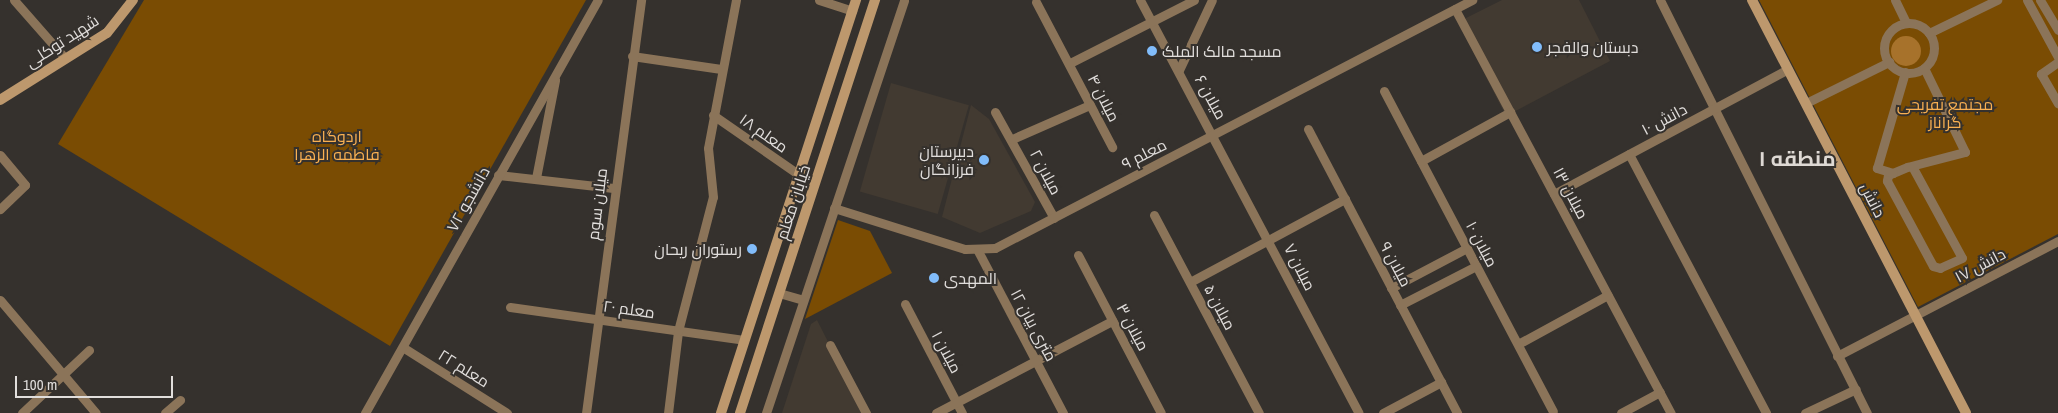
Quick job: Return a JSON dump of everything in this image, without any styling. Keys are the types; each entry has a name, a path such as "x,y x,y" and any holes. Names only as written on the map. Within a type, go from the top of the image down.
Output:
{"main road":[{"name":"شهید توکلی","path":"0,100 64,57 107,33 132,0"},
{"name":"خیابان معلم","path":"722,409 856,0"},
{"name":"خیابان معلم","path":"740,412 876,0"},
{"name":"دانش","path":"1752,0 1966,413"},
{"path":"722,409 740,412"}],"street":[{"path":"14,0 64,57"},
{"name":"دانشجو ۷۲","path":"365,413 404,348 498,175 598,0"},
{"name":"میلان سوم","path":"586,413 614,188 641,0"},
{"path":"668,413 678,331 713,197 708,148 721,69 736,0"},
{"path":"819,0 852,11"},
{"path":"766,413 904,0"},
{"path":"1140,0 1152,21"},
{"path":"1036,2 1070,63 1194,0"},
{"path":"1179,70 1212,0"},
{"name":"معلم ۹","path":"978,251 995,248 1472,0"},
{"path":"1660,0 1867,413"},
{"path":"1895,0 1906,23 1929,33 1997,0"},
{"path":"2027,0 2058,57"},
{"path":"2040,0 2058,30"},
{"name":"میلان ۱۳","path":"1455,9 1671,413"},
{"name":"میلان ۶","path":"1152,21 1214,135"},
{"path":"1889,62 1886,38 1906,23"},
{"path":"1889,62 1905,72 1924,68 1933,55 1929,33"},
{"path":"632,56 721,69"},
{"path":"1806,103 1889,62"},
{"path":"2058,62 2041,74 2058,104"},
{"name":"میلان ۴","path":"1070,63 1112,147"},
{"path":"1905,72 1877,168 1893,173 1964,152 1924,68"},
{"name":"دانش ۱۰","path":"1554,194 1788,69"},
{"path":"536,178 557,71"},
{"name":"میلان ۱۰","path":"1384,91 1553,411"},
{"path":"996,112 1012,139 1090,105"},
{"path":"1421,161 1510,112"},
{"name":"معلم ۱۸","path":"713,115 798,174"},
{"name":"میلان ۹","path":"1308,129 1457,413"},
{"name":"میلان ۷","path":"1214,135 1359,413"},
{"name":"میلان ۲","path":"1012,139 1054,218"},
{"path":"1629,154 1766,413"},
{"path":"0,155 25,185 0,209"},
{"path":"1893,173 1887,181 1933,266 1940,268 1962,258 1913,168"},
{"path":"498,175 614,188"},
{"path":"1190,282 1345,199"},
{"path":"834,208 978,251"},
{"name":"میلان ۵","path":"1154,215 1259,413"},
{"name":"دانش ۱۷","path":"1837,356 2058,241"},
{"path":"1392,288 1467,248"},
{"name":"۱۲ متری بیان","path":"978,251 1063,413"},
{"name":"میلان ۳","path":"1078,255 1161,413"},
{"path":"1400,305 1476,266"},
{"path":"779,293 803,300"},
{"path":"1518,344 1608,295"},
{"name":"میلان ۱","path":"906,304 962,413"},
{"path":"1,305 96,413"},
{"name":"معلم ۲۰","path":"510,307 744,340"},
{"path":"936,413 1112,321"},
{"path":"830,345 866,413"},
{"name":"معلم ۲۲","path":"404,348 507,413"},
{"path":"22,413 89,350"},
{"path":"1383,413 1441,382"},
{"path":"1805,413 1856,389"},
{"path":"1621,413 1660,392"},
{"path":"164,413 180,400"}],"shaded area":[{"name":"دبستان والفجر","path":"1502,0 1579,0 1610,61 1506,116 1464,34 1466,18"},
{"path":"1906,36 1912,37 1920,45 1920,57 1912,65 1906,66 1900,65 1892,57 1891,51 1892,45 1900,37"},
{"path":"891,83 969,105 938,214 860,192"},
{"name":"دبیرستان فرزانگان","path":"971,105 989,119 1035,202 1031,211 980,233 942,217"},
{"path":"817,320 864,413 782,413 811,324"}],"green space":[{"name":"اردوگاه فاطمه الزهرا","path":"144,0 586,0 390,346 58,144"},
{"name":"مجتمع تفریحی گراناز","path":"1759,0 2058,0 2058,234 1918,307"},
{"path":"838,220 870,231 892,273 805,319"}],"place":[{"name":"دبستان والفجر","path":"1537,47"},
{"name":"مسجد مالک الملک","path":"1152,51"},
{"name":"دبیرستان فرزانگان","path":"984,160"},
{"name":"رستوران ریحان","path":"752,249"},
{"name":"المهدی","path":"934,278"}],"district":[{"name":"منطقه ۱","path":"1797,159"}]}
